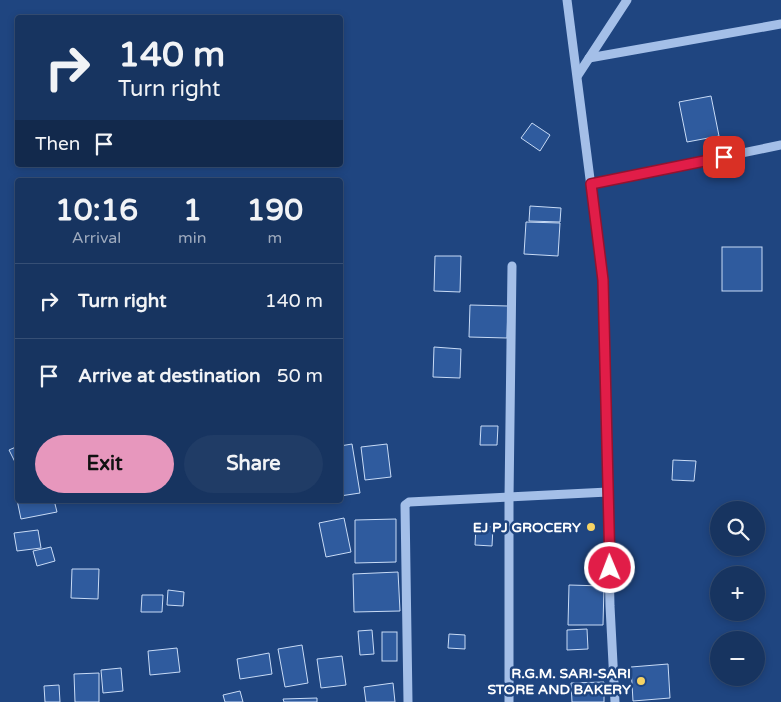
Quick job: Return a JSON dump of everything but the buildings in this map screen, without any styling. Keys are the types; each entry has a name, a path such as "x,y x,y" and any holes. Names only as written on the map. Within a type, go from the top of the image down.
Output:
{"street":[{"path":"567,0 603,280 615,702"},
{"path":"578,75 628,0"},
{"path":"589,58 781,24"},
{"path":"591,184 781,146"},
{"path":"509,702 512,266"},
{"path":"408,702 405,505 409,502 608,492"}],"place":[{"name":"EJ PJ GROCERY","path":"591,527"},
{"name":"R.G.M. SARI-SARI STORE AND BAKERY","path":"641,681"}],"route":[{"path":"610,568 603,280 591,184 724,157"}]}
